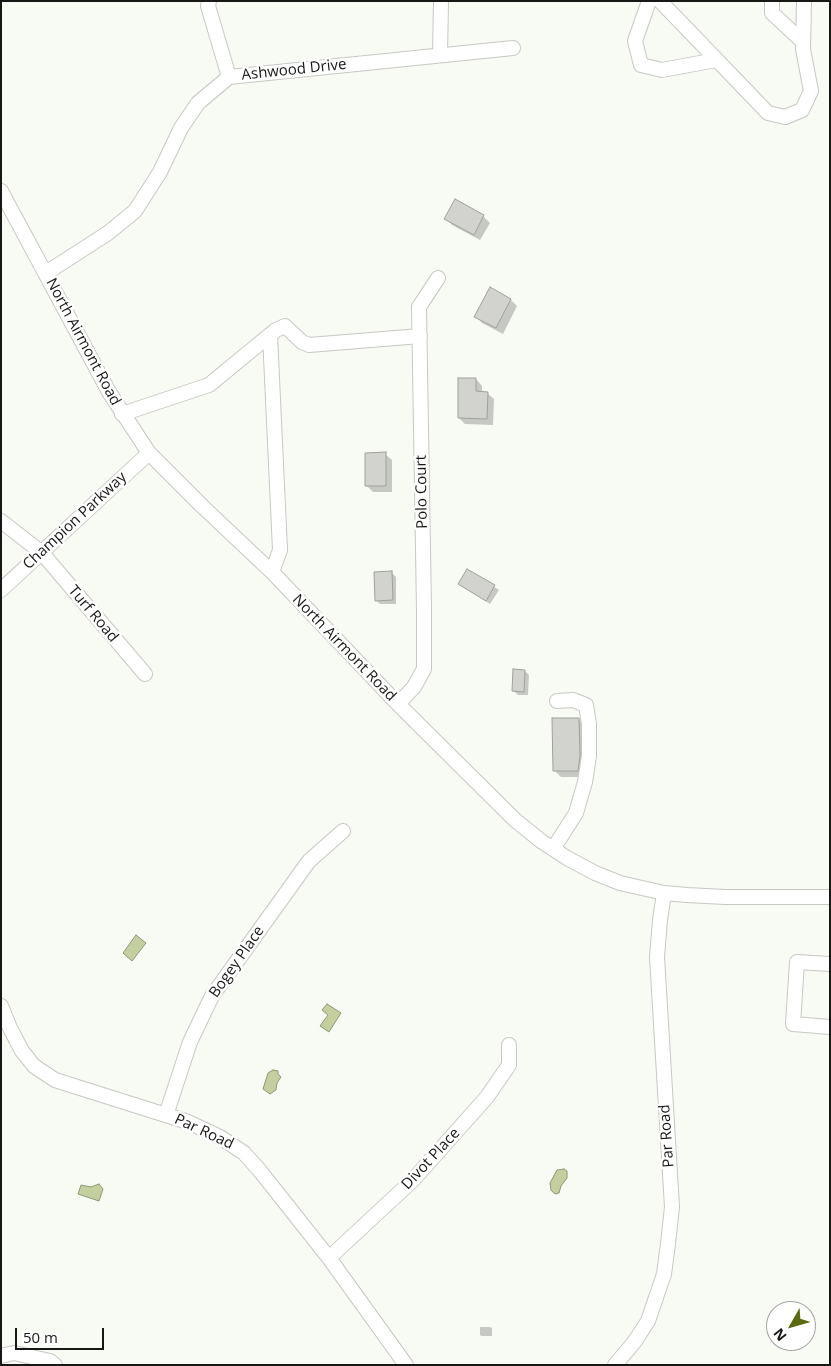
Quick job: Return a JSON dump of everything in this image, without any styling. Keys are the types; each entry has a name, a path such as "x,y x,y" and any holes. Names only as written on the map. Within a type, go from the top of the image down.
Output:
{"street":[{"path":"209,1 208,6 229,77"},
{"path":"440,55 441,1"},
{"path":"649,1 635,41 641,65 662,70 716,60"},
{"path":"660,1 768,113 785,117 802,110 811,92 803,49 804,1"},
{"path":"772,1 772,13 803,42"},
{"name":"Ashwood Drive","path":"46,273 108,233 135,211 160,172 181,128 198,103 229,77 513,48"},
{"name":"North Airmont Road","path":"1,191 122,414 149,453 190,495 272,572 398,704 515,820 567,858 620,883 664,893 725,898 830,898"},
{"name":"Polo Court","path":"398,704 414,687 424,669 419,307 438,278"},
{"path":"122,414 209,386 276,330 285,326 302,342 308,345 420,336"},
{"path":"270,335 280,550 272,572"},
{"name":"Champion Parkway","path":"1,590 149,453"},
{"name":"Turf Road","path":"1,521 42,553 145,674"},
{"path":"553,849 576,813 585,782 590,724 586,705 573,700 557,701"},
{"name":"Bogey Place","path":"166,1115 190,1042 212,996 309,861 343,830"},
{"name":"Par Road","path":"615,1365 635,1341 648,1321 664,1274 672,1207 657,957 664,893"},
{"path":"830,964 797,962 793,1024 830,1027"},
{"name":"Par Road","path":"1,1006 22,1051 34,1066 55,1080 188,1122 212,1133 244,1153 260,1170 329,1258 406,1365"},
{"name":"Divot Place","path":"329,1258 414,1180 487,1097 509,1066 509,1045"},
{"path":"1,1356 14,1353 50,1361 55,1365"}],"shaded area":[{"path":"136,935 146,943 132,961 123,953"},
{"path":"327,1004 341,1013 329,1032 320,1026 328,1015 322,1010"},
{"path":"273,1070 278,1071 281,1077 277,1083 276,1090 270,1094 263,1089 268,1073"},
{"path":"564,1169 567,1171 567,1178 561,1186 559,1193 555,1194 551,1190 550,1183 557,1170"},
{"path":"99,1184 103,1189 99,1201 78,1194 81,1185 91,1187"}],"building":[{"path":"455,199 484,215 474,235 444,219"},
{"path":"490,287 511,299 496,328 474,317"},
{"path":"458,378 476,378 476,391 488,392 487,419 458,418"},
{"path":"386,452 386,486 365,486 365,453"},
{"path":"467,569 495,585 486,601 458,584"},
{"path":"392,571 393,600 375,601 374,572"},
{"path":"513,669 525,670 524,692 512,691"},
{"path":"552,718 579,718 580,756 578,771 553,771"}]}
